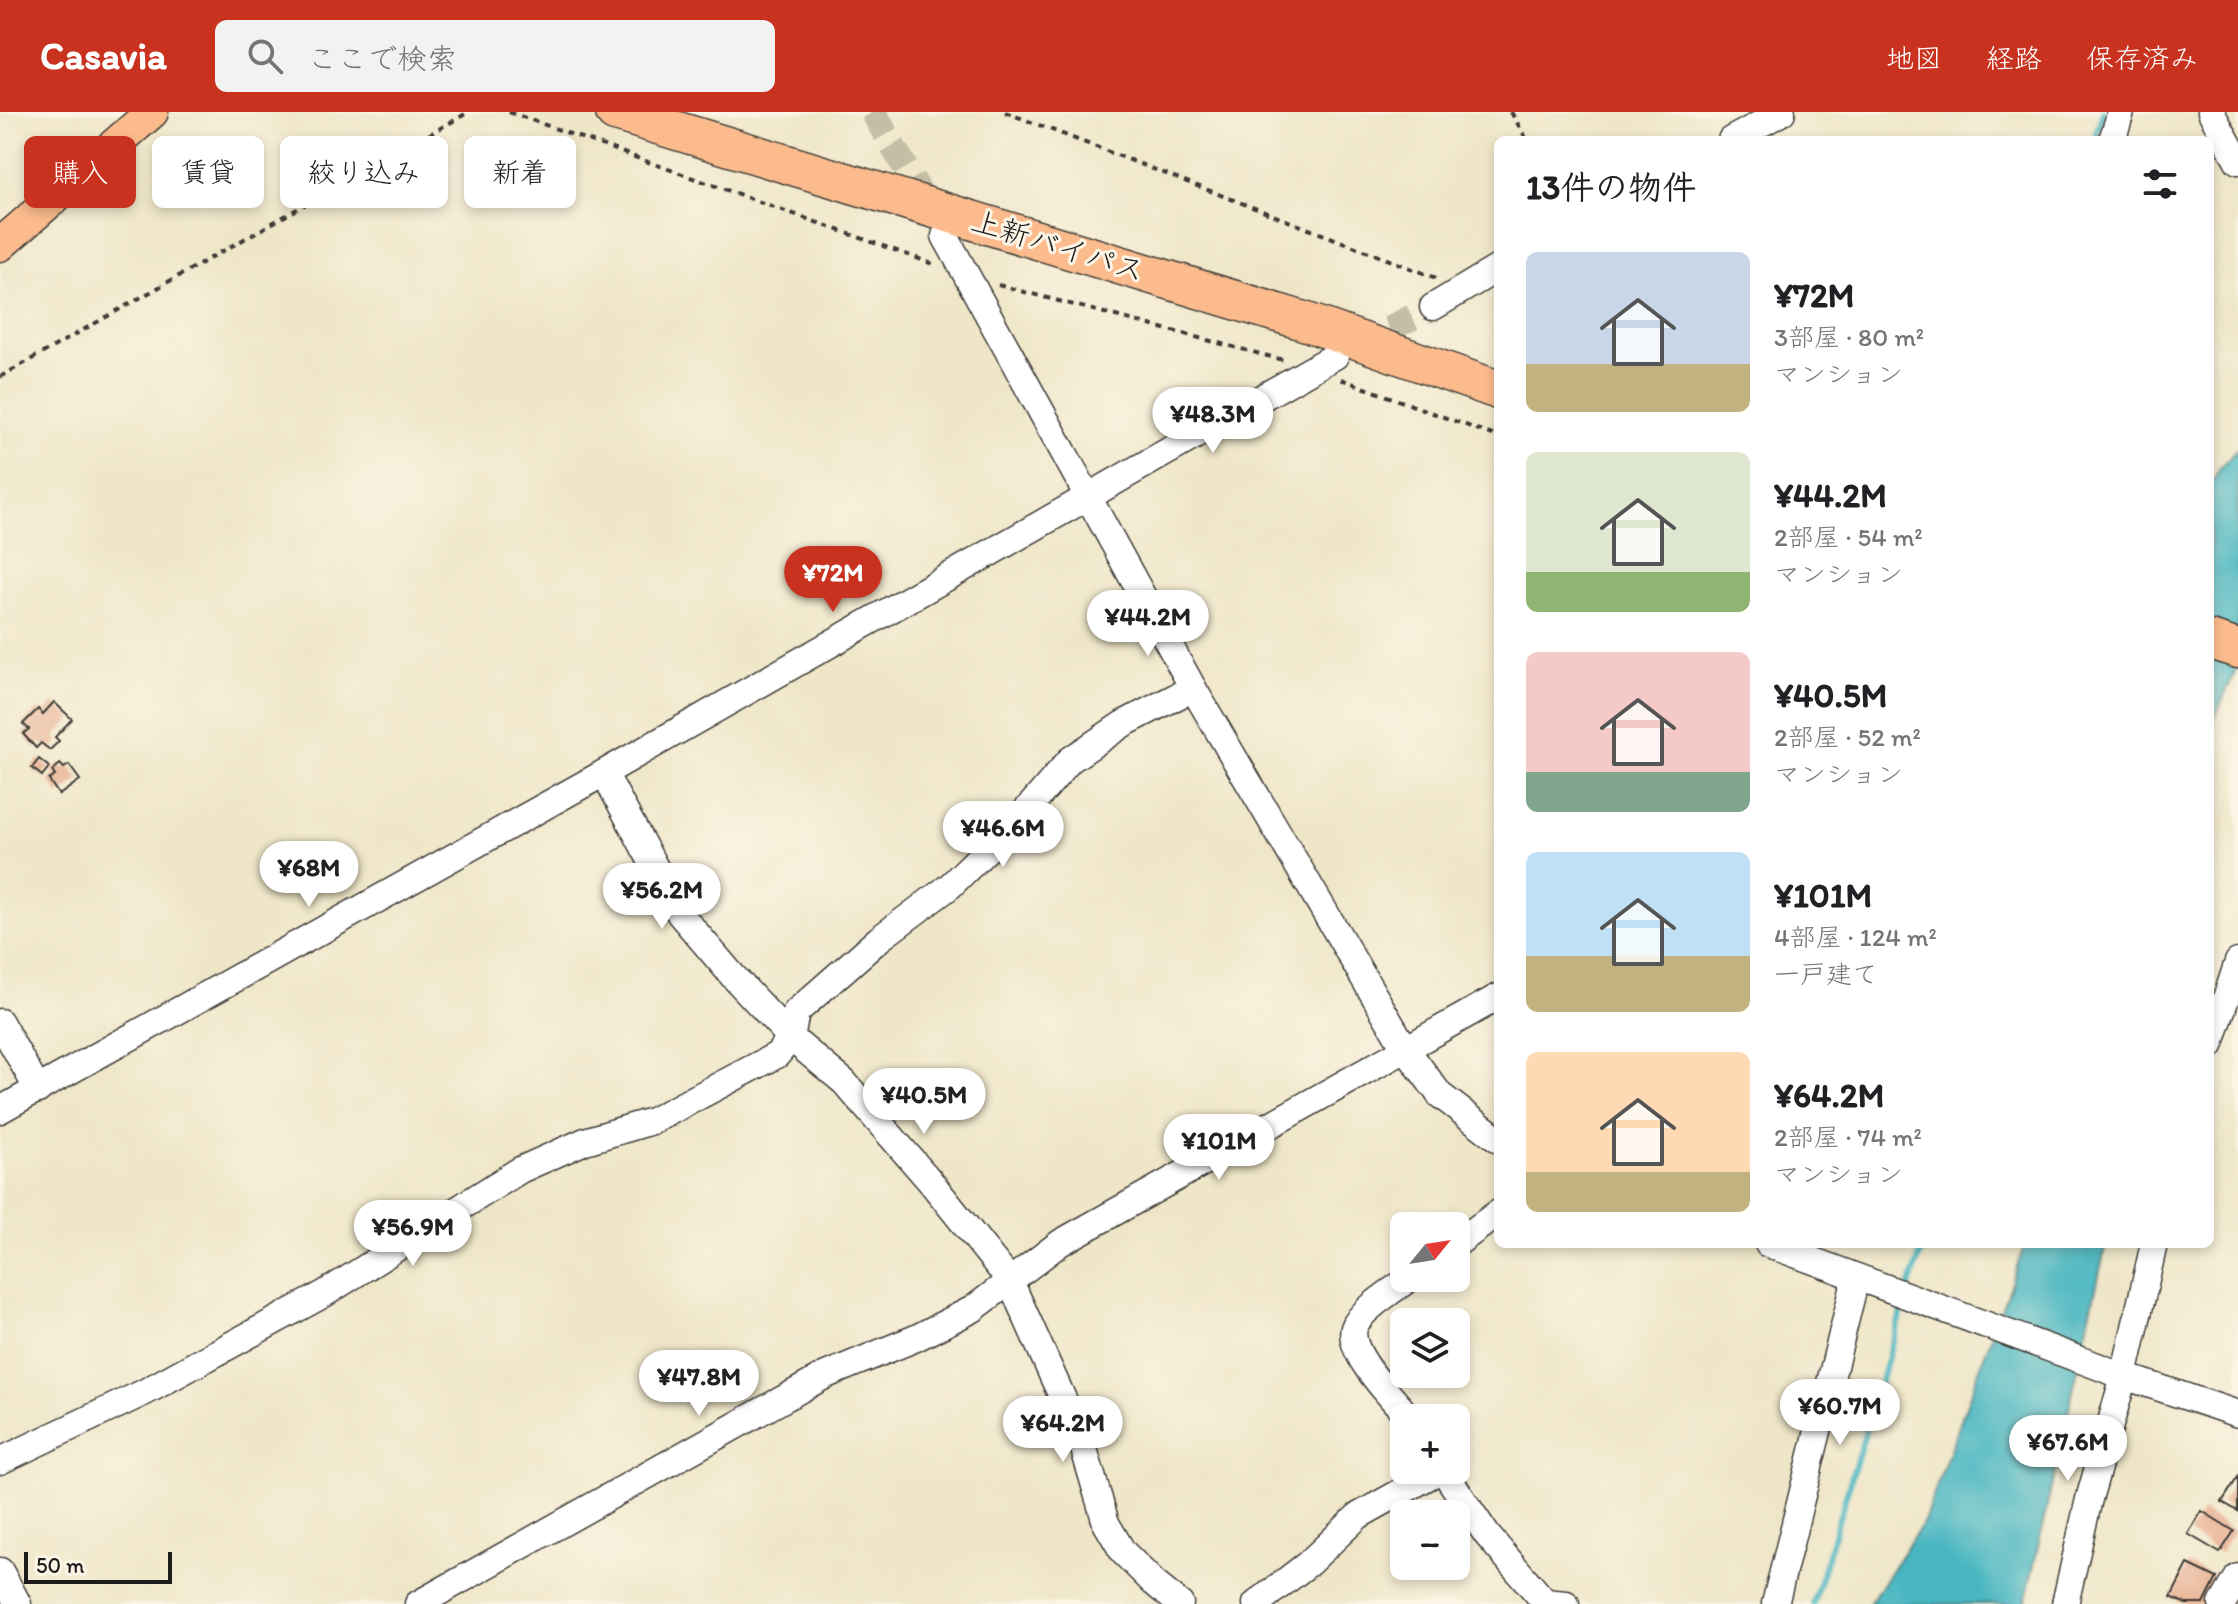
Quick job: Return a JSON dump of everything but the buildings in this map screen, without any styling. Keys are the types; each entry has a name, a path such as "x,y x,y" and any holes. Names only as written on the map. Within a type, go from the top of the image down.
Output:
{"highway":[{"name":"上新バイパス","path":"615,112 1304,321 1494,389"},
{"path":"2214,641 2238,649"}],"main road":[{"path":"0,245 152,112"}],"street":[{"path":"1738,136 1782,112"},
{"path":"2113,136 2121,112"},
{"path":"2211,112 2238,161"},
{"path":"945,236 1193,688 1405,1048 1440,1095 1494,1136"},
{"path":"1433,307 1494,270"},
{"path":"0,1110 604,773 1324,362"},
{"path":"0,1461 145,1392 324,1294 520,1170 585,1141 652,1121 777,1055 791,1038 796,1012 879,939 950,886 1025,812 1070,760 1123,724 1193,688"},
{"path":"604,773 680,914 791,1038 844,1082 930,1181 1010,1281 1081,1439 1106,1523 1123,1552 1176,1603"},
{"path":"2214,1034 2238,962"},
{"path":"418,1604 826,1375 916,1338 973,1309 1060,1243 1494,999"},
{"path":"0,1022 38,1090"},
{"path":"1470,1234 1494,1216"},
{"path":"1779,1248 2238,1414"},
{"path":"2065,1604 2118,1373 2153,1248"},
{"path":"1775,1604 1863,1280"},
{"path":"1391,1292 1367,1310 1354,1328 1355,1345 1364,1363 1398,1404"},
{"path":"1256,1604 1309,1563 1358,1516 1416,1484"},
{"path":"1452,1484 1487,1535 1545,1602 1566,1604"},
{"path":"0,1571 18,1604"},
{"path":"2222,1604 2238,1577"}],"path":[{"path":"0,377 469,112"},
{"path":"509,112 967,276 1324,362 1494,435"},
{"path":"1005,112 1463,288"},
{"path":"1511,112 1525,136"}],"water":[{"path":"2238,448 2238,665 2214,720 2214,479"},
{"path":"2024,1248 2105,1248 2025,1604 1869,1604 1924,1521"}],"waterway":[{"path":"2095,136 2103,112"},
{"path":"1908,1291 1923,1248"},
{"path":"1813,1604 1905,1301"}],"tunnel":[{"path":"873,112 931,212"},
{"path":"1354,346 1433,307"}]}
